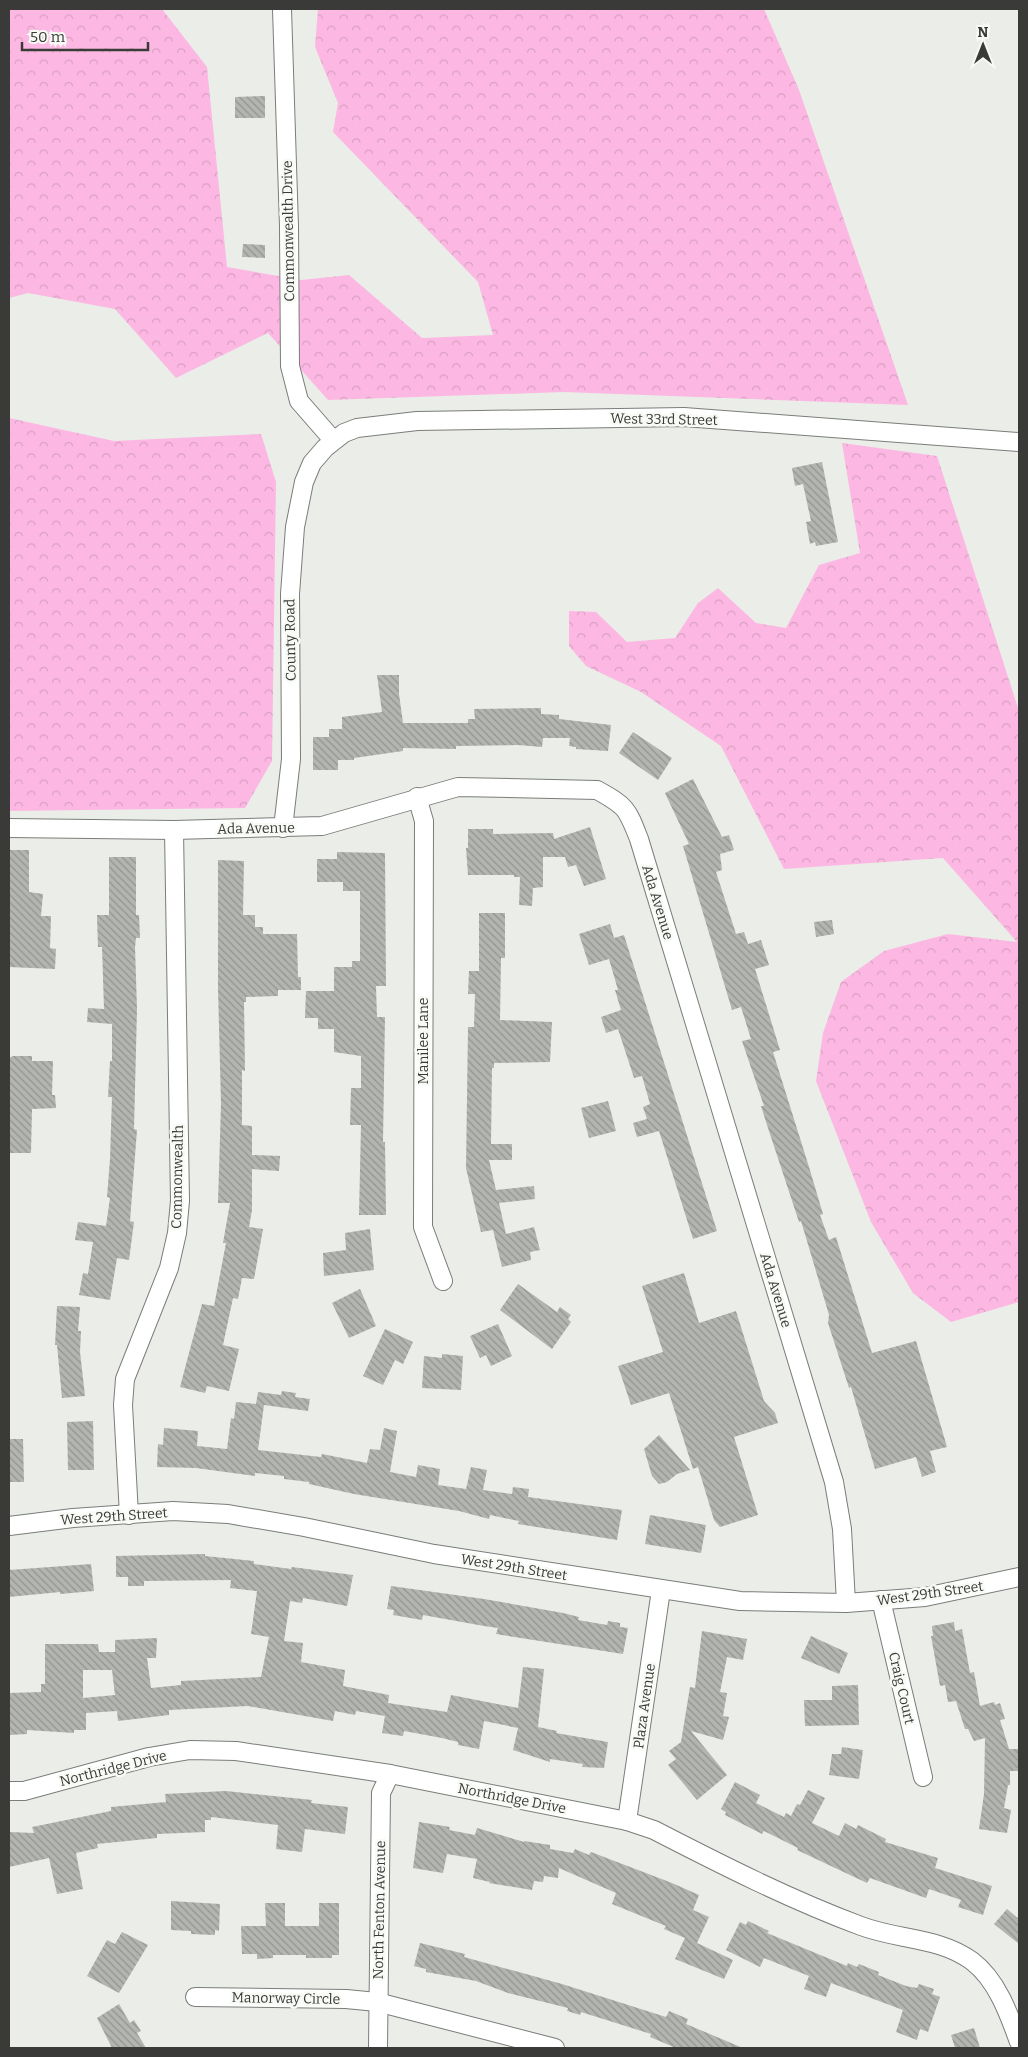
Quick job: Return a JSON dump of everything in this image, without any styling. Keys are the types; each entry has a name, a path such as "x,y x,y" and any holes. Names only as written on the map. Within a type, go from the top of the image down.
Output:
{"street":[{"name":"Commonwealth Drive","path":"282,9 289,227 290,366 299,401 333,440"},
{"name":"West 33rd Street","path":"318,456 333,440 357,428 417,421 684,417 1019,442"},
{"name":"County Road","path":"282,828 291,752 291,559 304,482 312,463 318,456"},
{"name":"Ada Avenue","path":"9,828 174,830 322,826 458,787 597,790 616,800 628,812 639,839 834,1482 842,1529 846,1603"},
{"name":"Manilee Lane","path":"417,798 424,821 423,1227 443,1281"},
{"name":"Commonwealth","path":"128,1515 123,1405 125,1379 170,1268 177,1233 180,1201 174,830"},
{"name":"West 29th Street","path":"9,1526 73,1518 173,1512 228,1514 304,1527 434,1554 740,1601 846,1603 881,1600 925,1596 1019,1577"},
{"name":"Plaza Avenue","path":"627,1821 661,1590"},
{"name":"Craig Court","path":"881,1600 923,1777"},
{"name":"Northridge Drive","path":"9,1791 24,1791 149,1757 190,1750 236,1751 390,1774 627,1821 654,1830 810,1907 867,1928 952,1949 973,1962 986,1976 1007,2006 1019,2042"},
{"name":"North Fenton Avenue","path":"378,2048 377,2002 381,1793 390,1774"},
{"name":"Manorway Circle","path":"195,1997 346,1999 377,2002 555,2048"}],"green space":[{"path":"9,9 162,9 207,67 227,267 301,280 349,275 422,338 493,335 478,282 333,132 338,103 315,47 318,9 764,9 799,90 908,405 564,392 328,400 268,333 176,378 115,309 28,293 9,298"},
{"path":"9,418 114,441 261,434 276,482 272,761 245,808 9,811"},
{"path":"842,443 937,456 1019,711 1019,1302 951,1322 913,1293 871,1222 816,1081 823,1033 841,982 884,951 948,934 1017,942 943,858 784,869 721,746 641,692 586,666 569,646 569,611 596,612 627,642 675,638 698,603 718,588 756,623 786,628 819,565 860,553"}],"building":[{"path":"265,96 265,118 235,118 235,97"},
{"path":"243,244 265,245 265,258 242,257"},
{"path":"822,462 838,542 816,546 815,542 810,544 806,522 811,521 803,484 795,486 792,468"},
{"path":"377,675 399,675 399,694 403,723 468,723 468,719 475,719 474,709 541,708 541,714 559,715 559,719 611,725 608,751 576,749 576,747 569,746 570,738 543,738 542,747 518,745 456,746 456,749 403,748 403,751 354,758 354,760 338,760 338,770 313,770 313,737 329,737 329,729 342,729 342,717 382,712"},
{"path":"633,732 672,758 658,780 619,753"},
{"path":"693,779 722,837 729,835 734,850 720,854 722,870 716,872 736,934 744,932 748,944 761,940 769,965 755,969 780,1050 773,1052 823,1214 820,1215 829,1240 836,1237 872,1353 916,1341 947,1447 930,1451 936,1472 922,1477 916,1457 875,1469 851,1387 849,1388 828,1323 829,1315 801,1221 799,1222 768,1128 761,1106 764,1106 742,1041 751,1039 741,1007 732,1010 683,846 689,844 665,793"},
{"path":"590,827 606,879 584,886 576,865 568,867 565,857 543,857 543,887 533,888 532,906 519,905 520,877 514,877 514,875 468,875 466,848 468,848 468,829 493,829 493,834 553,833 554,839"},
{"path":"9,850 29,850 29,892 43,894 41,916 51,916 50,948 56,949 55,969 9,967"},
{"path":"337,852 385,853 386,986 376,986 377,1017 385,1017 383,1142 385,1142 386,1215 359,1215 361,1125 350,1125 351,1088 361,1088 361,1056 334,1052 334,1029 318,1029 318,1018 305,1018 306,991 334,991 334,967 352,967 352,961 360,961 360,891 343,891 343,882 317,882 317,859 337,859"},
{"path":"109,857 136,857 136,915 139,915 140,938 136,938 135,947 137,1009 134,1129 137,1130 130,1221 134,1222 129,1260 117,1258 110,1300 79,1295 83,1273 88,1274 93,1242 75,1240 78,1222 106,1226 110,1198 107,1197 112,1097 108,1097 110,1061 112,1061 112,1024 87,1022 88,1008 104,1009 102,947 98,947 97,915 109,915"},
{"path":"218,860 244,861 243,915 255,915 255,927 263,927 263,934 297,934 298,977 301,977 301,990 278,990 278,996 246,997 246,1002 244,1002 245,1071 242,1070 242,1125 252,1126 252,1155 280,1156 279,1171 252,1169 252,1210 249,1227 263,1229 254,1279 242,1278 238,1299 233,1298 223,1345 239,1349 229,1391 207,1386 205,1393 180,1387 202,1304 214,1306 226,1243 223,1243 230,1203 218,1203 221,1104 218,988"},
{"path":"479,913 505,913 505,958 501,958 500,1020 552,1022 550,1062 494,1063 494,1068 492,1068 491,1144 512,1144 512,1160 489,1160 496,1190 534,1186 535,1199 499,1203 506,1234 534,1227 540,1250 530,1252 531,1260 502,1267 493,1230 481,1232 466,1168 468,1027 474,1027 475,994 468,994 469,971 479,971"},
{"path":"832,920 834,934 816,937 814,922"},
{"path":"610,924 614,938 624,935 717,1231 693,1239 659,1131 637,1137 633,1123 647,1119 643,1107 650,1104 642,1076 634,1078 618,1029 606,1033 601,1017 621,1010 615,990 618,990 609,959 589,965 579,934"},
{"path":"13,1056 32,1056 32,1061 53,1061 52,1095 55,1095 56,1108 32,1109 31,1153 9,1153 9,1058"},
{"path":"608,1101 616,1131 589,1138 581,1108"},
{"path":"370,1229 374,1270 324,1276 323,1253 346,1250 345,1233"},
{"path":"684,1273 699,1323 736,1311 764,1401 775,1413 778,1423 734,1437 758,1515 720,1527 714,1520 698,1467 693,1469 669,1393 631,1405 618,1366 663,1352 642,1286"},
{"path":"518,1284 557,1312 560,1307 571,1315 568,1319 571,1322 552,1349 500,1310"},
{"path":"360,1289 376,1326 349,1338 332,1303"},
{"path":"57,1306 80,1307 78,1331 81,1331 80,1352 85,1396 62,1398 57,1345 55,1345"},
{"path":"498,1324 512,1356 491,1366 486,1355 480,1358 470,1336"},
{"path":"385,1329 413,1342 403,1364 395,1360 383,1385 363,1376"},
{"path":"442,1354 463,1356 461,1390 422,1388 424,1356 442,1358"},
{"path":"282,1391 296,1393 295,1397 310,1399 308,1411 264,1405 258,1450 321,1457 322,1454 367,1463 370,1449 380,1450 384,1428 397,1431 390,1472 416,1477 418,1465 440,1469 438,1485 466,1489 471,1467 487,1470 483,1490 512,1494 513,1487 529,1489 528,1497 622,1510 617,1540 518,1524 519,1521 490,1515 489,1519 459,1511 354,1494 309,1484 309,1482 284,1479 284,1476 255,1473 255,1476 196,1468 157,1467 158,1444 163,1445 164,1428 198,1431 197,1446 227,1449 231,1418 234,1419 236,1402 256,1404 258,1392 281,1395"},
{"path":"93,1421 94,1470 68,1470 67,1422"},
{"path":"659,1435 690,1470 677,1474 667,1482 659,1484 652,1476 644,1449"},
{"path":"9,1439 23,1439 24,1482 9,1482"},
{"path":"650,1515 706,1525 701,1553 645,1544"},
{"path":"205,1554 205,1556 254,1561 254,1564 353,1575 347,1606 303,1598 302,1603 290,1601 284,1641 303,1643 301,1662 345,1670 343,1686 389,1695 388,1703 447,1712 451,1695 518,1708 523,1667 544,1669 538,1727 557,1731 556,1733 608,1742 604,1768 582,1767 583,1764 550,1759 550,1762 513,1750 518,1728 484,1721 479,1749 458,1745 458,1742 442,1738 404,1731 403,1736 382,1733 385,1716 356,1711 355,1715 335,1711 333,1721 248,1706 169,1710 169,1715 118,1721 117,1711 86,1713 86,1730 74,1730 74,1733 27,1730 27,1734 9,1735 9,1693 41,1692 41,1684 45,1684 45,1644 98,1644 99,1652 115,1652 115,1640 157,1638 156,1658 147,1658 151,1688 181,1685 181,1681 261,1677 269,1637 251,1634 257,1591 230,1588 231,1580 144,1581 144,1586 128,1586 128,1577 116,1577 116,1556","holes":["83,1670 112,1670 115,1695 83,1698"]},
{"path":"91,1564 94,1591 9,1597 9,1570"},
{"path":"391,1586 484,1599 563,1613 579,1617 578,1620 607,1625 608,1621 620,1623 620,1627 628,1628 623,1654 496,1634 498,1628 423,1615 422,1620 393,1615 394,1610 387,1609"},
{"path":"954,1622 955,1631 962,1629 970,1673 974,1672 980,1706 994,1702 995,1705 1000,1703 1005,1719 1000,1720 1009,1749 1018,1749 1018,1771 1010,1771 1010,1785 1008,1785 1004,1808 1011,1810 1007,1833 979,1829 984,1794 985,1738 974,1741 968,1729 965,1729 956,1701 948,1702 945,1685 940,1686 931,1636 933,1636 932,1626"},
{"path":"702,1631 747,1639 743,1660 727,1657 720,1692 727,1693 723,1716 729,1717 723,1740 691,1731 727,1775 697,1800 668,1765 676,1759 669,1751 681,1742 690,1687 695,1688"},
{"path":"811,1636 848,1653 839,1674 801,1658"},
{"path":"858,1685 859,1725 805,1726 804,1700 832,1700 832,1686"},
{"path":"842,1747 863,1750 859,1779 829,1775 832,1754 841,1754"},
{"path":"735,1782 760,1795 756,1803 784,1817 786,1813 791,1816 797,1804 800,1805 808,1790 825,1798 812,1823 839,1836 845,1823 856,1829 858,1825 886,1839 885,1842 938,1858 935,1868 992,1886 983,1915 958,1907 961,1900 929,1889 926,1898 870,1878 867,1883 797,1850 798,1848 764,1831 762,1834 725,1815 726,1812 721,1809"},
{"path":"226,1791 312,1800 311,1803 348,1807 345,1834 305,1829 302,1852 276,1849 278,1825 211,1817 211,1820 205,1820 205,1832 157,1834 157,1838 97,1844 98,1848 76,1853 83,1889 57,1894 49,1858 9,1867 9,1832 34,1833 32,1827 111,1811 111,1807 166,1802 165,1794"},
{"path":"419,1822 450,1827 449,1830 475,1835 477,1828 524,1842 550,1845 550,1849 573,1853 575,1849 589,1855 591,1852 699,1895 693,1910 709,1917 697,1943 733,1960 724,1979 675,1959 685,1938 664,1929 666,1926 612,1904 616,1893 559,1868 558,1878 544,1876 543,1882 534,1881 532,1890 489,1883 473,1878 477,1859 447,1854 443,1873 413,1868"},
{"path":"171,1901 220,1904 219,1931 215,1930 215,1935 191,1934 191,1931 171,1930"},
{"path":"265,1903 285,1903 285,1926 319,1926 319,1903 339,1903 339,1955 332,1955 332,1958 306,1958 306,1955 273,1955 273,1958 257,1959 257,1954 242,1954 241,1926 266,1926"},
{"path":"1007,1909 1019,1919 1019,1944 994,1924"},
{"path":"748,1921 769,1931 767,1933 847,1966 848,1963 857,1967 859,1964 879,1972 878,1975 906,1986 917,1988 919,1984 934,1989 932,1994 940,1997 928,2032 920,2029 917,2040 896,2032 903,2010 831,1983 826,1997 804,1989 809,1976 764,1958 760,1967 726,1950 740,1922 746,1925"},
{"path":"122,1932 148,1945 119,1993 87,1976 107,1940 115,1944"},
{"path":"420,1943 465,1954 464,1957 562,1984 666,2017 669,2011 688,2019 686,2024 743,2048 676,2048 650,2037 651,2034 581,2012 580,2015 567,2011 568,2008 508,1993 476,1981 426,1972 426,1969 414,1966"},
{"path":"119,2004 130,2023 134,2020 141,2031 137,2033 146,2048 112,2048 97,2018"},
{"path":"974,2028 980,2048 955,2048 951,2035"}]}
